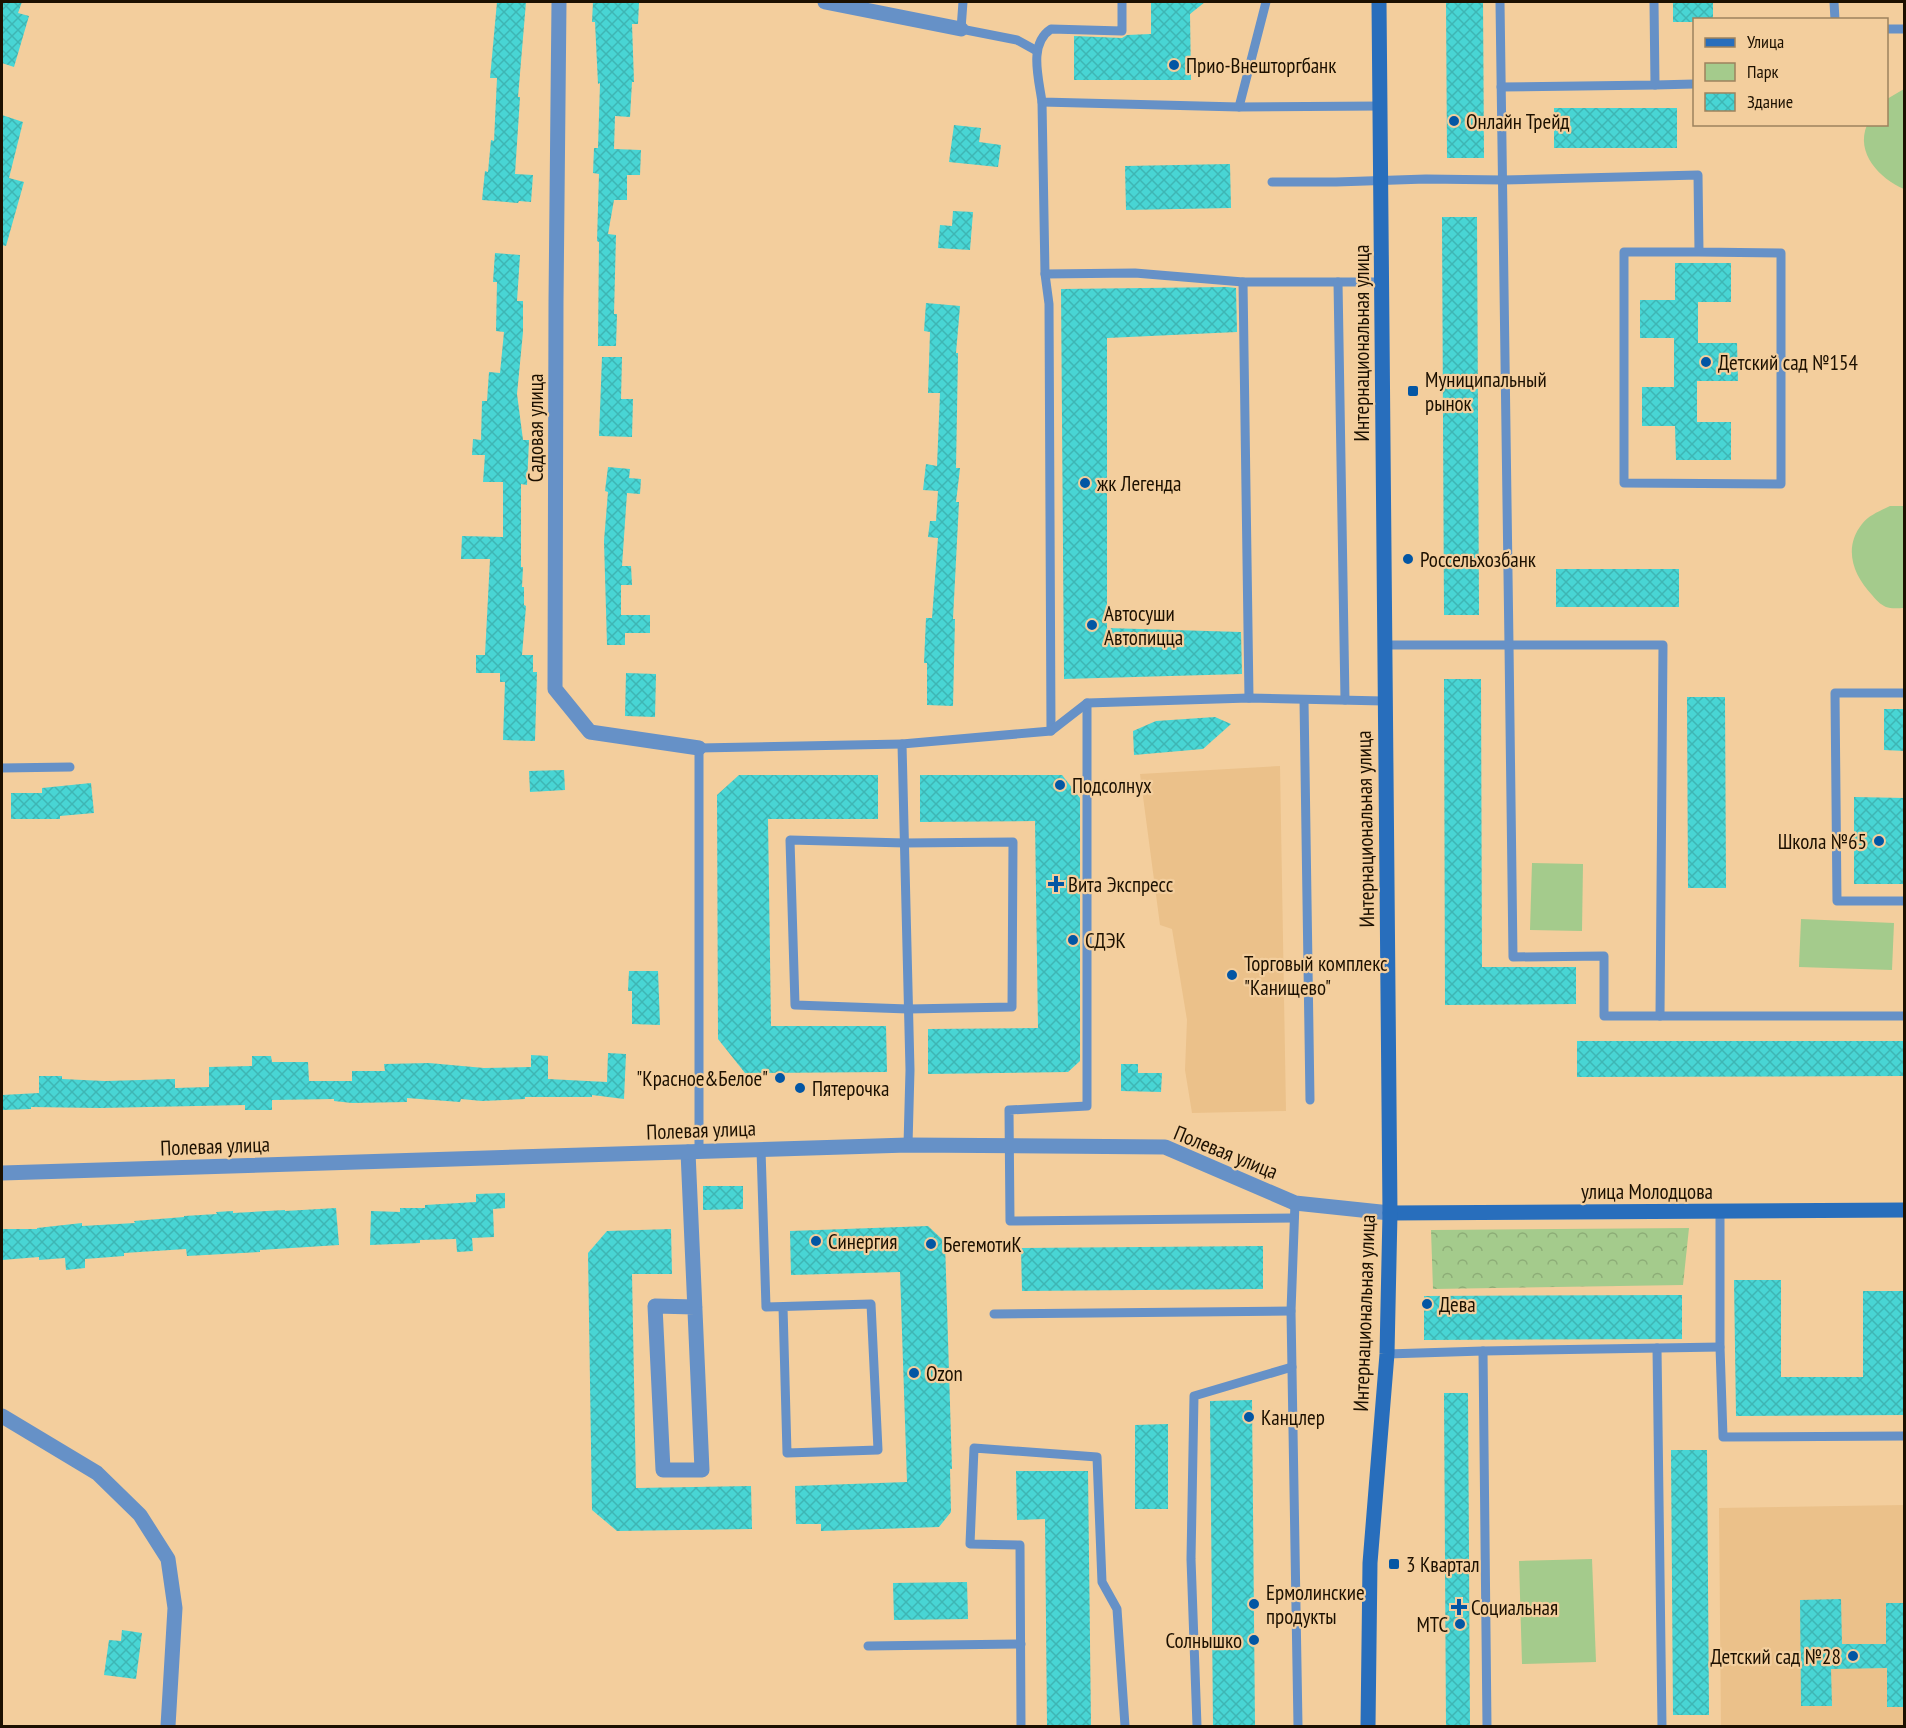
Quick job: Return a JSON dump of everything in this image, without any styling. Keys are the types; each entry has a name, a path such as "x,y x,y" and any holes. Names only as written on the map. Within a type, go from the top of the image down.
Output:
{"main road":[{"name":"Интернациональная улица","path":"1368,1726 1370,1563 1387,1354 1390,1213 1379,2"},
{"name":"улица Молодцова","path":"1390,1213 1905,1210"}],"street":[{"name":"Садовая улица","path":"560,2 556,302 555,689 590,732 699,748"},
{"path":"825,2 961,28"},
{"name":"Полевая улица","path":"2,1173 908,1145 1165,1147 1295,1211 1390,1213"},
{"path":"694,1152 695,1307 702,1470 663,1470 655,1306 695,1307"},
{"path":"2,1416 97,1473 140,1515 168,1559 175,1608 168,1726"}],"lane":[{"path":"963,2 961,28 1017,40 1037,51"},
{"path":"1052,730 1049,304 1045,274 1042,102 1037,51 1040,40 1051,29 1122,31 1122,2"},
{"path":"1239,107 1266,2"},
{"path":"1500,2 1513,957 1604,956 1604,1016 1905,1016"},
{"path":"1654,2 1655,85"},
{"path":"1834,2 1834,18"},
{"path":"1888,29 1905,29"},
{"path":"1501,87 1693,84"},
{"path":"1042,102 1239,107 1380,106"},
{"path":"1272,182 1698,175 1699,252"},
{"path":"1624,252 1699,252 1781,252 1781,484 1624,483 1624,252"},
{"path":"1045,274 1135,273 1243,282 1382,282"},
{"path":"1243,282 1249,698"},
{"path":"1338,282 1345,700"},
{"path":"1384,645 1663,645 1660,1016"},
{"path":"1905,693 1835,693 1837,901 1905,901"},
{"path":"694,1152 699,748 902,744 1052,730 1087,704 1249,698 1384,701"},
{"path":"1304,700 1310,1100"},
{"path":"1087,704 1087,1106 1009,1110 1010,1221 1295,1211 1291,1311 1298,1726"},
{"path":"902,744 910,1070 908,1145"},
{"path":"2,768 70,767"},
{"path":"790,840 905,843 1013,842 1012,1007 908,1009 795,1005 790,840"},
{"path":"761,1150 766,1307 783,1306 871,1304 878,1450 787,1453 783,1306"},
{"path":"1720,1211 1720,1347 1723,1437 1905,1436"},
{"path":"994,1314 1291,1311"},
{"path":"1387,1354 1720,1347"},
{"path":"1657,1348 1662,1726"},
{"path":"1483,1351 1486,1726"},
{"path":"1197,1726 1191,1559 1194,1396 1292,1367"},
{"path":"1021,1726 1020,1545 970,1544 975,1448 1097,1457 1102,1582 1117,1609 1125,1726"},
{"path":"868,1646 1021,1644"}],"shaded area":[{"name":"Торговый комплекс \"Канищево\"","path":"1280,766 1286,1111 1192,1113 1185,1070 1187,1020 1172,929 1160,925 1140,774"},
{"path":"1904,1505 1904,1726 1721,1726 1719,1508"}],"green space":[{"path":"1904,89 1904,189 1886,179 1879,172 1867,155 1864,145 1867,126 1888,126 1888,98"},
{"path":"1890,506 1904,506 1904,608 1888,608 1878,602 1860,579 1853,561 1853,542 1862,524 1871,516"},
{"path":"1532,863 1583,864 1582,931 1530,930"},
{"path":"1801,919 1894,923 1892,970 1799,967"},
{"path":"1689,1228 1683,1285 1433,1289 1431,1230"},
{"path":"1592,1559 1596,1662 1522,1664 1519,1561"}],"building":[{"path":"2,2 22,2 18,13 29,16 14,67 2,63"},
{"path":"497,2 526,2 518,97 520,97 515,174 533,175 531,202 482,200 491,140 494,141 497,78 490,78"},
{"path":"593,2 639,2 638,24 632,24 634,82 632,82 630,117 615,116 614,149 641,150 640,175 627,175 627,200 614,200 608,234 616,235 614,314 617,314 616,346 598,346 599,174 593,173 594,148 598,148 600,83 598,84 595,22 592,22"},
{"path":"1151,2 1205,2 1190,14 1191,80 1074,80 1074,36 1122,38 1127,35 1151,34"},
{"path":"1446,2 1483,2 1484,158 1447,158"},
{"path":"1673,2 1713,2 1713,18 1693,18 1693,22 1673,22"},
{"path":"1554,108 1677,108 1677,148 1554,148"},
{"path":"2,115 23,122 9,178 24,182 6,246 2,245"},
{"path":"954,125 981,128 979,142 1001,145 998,167 949,162"},
{"path":"1230,164 1231,208 1126,210 1125,166"},
{"path":"953,211 973,212 970,250 938,248 940,225 952,226"},
{"path":"1442,217 1477,217 1479,615 1444,615"},
{"path":"495,253 520,255 517,301 523,301 523,332 517,394 523,440 529,440 527,485 521,484 521,567 523,567 522,587 524,587 524,605 526,606 522,655 533,655 533,672 537,672 535,741 503,740 505,682 500,682 500,673 476,673 476,655 485,655 490,559 461,559 462,536 503,537 503,482 483,482 485,455 472,455 473,439 481,440 482,401 487,401 489,372 500,373 504,332 496,331 497,282 493,282"},
{"name":"Детский сад №154","path":"1675,263 1731,263 1731,302 1698,302 1698,343 1737,343 1738,381 1697,381 1697,422 1731,422 1731,460 1676,460 1675,426 1642,426 1642,387 1674,387 1674,338 1640,338 1640,300 1675,300"},
{"name":"жк Легенда","path":"1236,288 1237,332 1107,338 1107,628 1241,632 1242,674 1064,679 1061,289"},
{"path":"926,303 960,306 956,353 958,353 956,468 960,468 956,502 959,502 953,619 955,619 953,706 927,705 927,663 924,663 926,618 932,618 938,538 928,537 930,521 936,521 938,491 923,490 926,464 937,466 940,393 928,393 930,332 924,331"},
{"path":"602,357 622,357 621,399 633,399 632,437 599,436"},
{"path":"608,467 630,469 629,478 641,479 640,494 627,493 622,566 631,566 632,585 621,585 621,615 650,615 650,633 625,633 625,645 607,645 604,541"},
{"path":"1556,569 1679,569 1679,607 1556,607"},
{"path":"626,673 656,674 655,717 625,716"},
{"path":"1444,679 1481,679 1482,967 1576,967 1576,1004 1445,1005"},
{"path":"1687,697 1725,697 1726,888 1688,888"},
{"path":"1884,709 1905,709 1905,751 1884,750"},
{"path":"1215,717 1231,724 1203,749 1134,755 1133,731 1156,721"},
{"path":"564,770 565,790 530,792 529,771"},
{"path":"739,775 878,775 878,819 768,819 771,1026 886,1026 887,1072 745,1073 718,1039 717,795"},
{"path":"920,775 1062,775 1080,798 1080,1061 1068,1072 928,1074 928,1029 1038,1028 1035,821 920,822"},
{"path":"91,783 94,813 60,816 60,819 11,819 11,793 42,793 42,788"},
{"name":"Школа №65","path":"1854,797 1905,798 1905,884 1854,884"},
{"path":"629,971 658,971 660,1025 632,1024 632,991 628,991"},
{"path":"1577,1041 1905,1041 1905,1076 1577,1077"},
{"path":"608,1053 626,1054 624,1099 592,1095 592,1097 525,1097 525,1099 482,1101 461,1099 460,1102 407,1098 407,1102 352,1103 334,1101 334,1099 272,1100 272,1110 245,1110 245,1105 31,1107 31,1109 2,1110 2,1095 39,1093 39,1076 105,1081 175,1079 175,1088 209,1087 209,1067 252,1066 252,1056 271,1056 272,1062 308,1062 309,1081 352,1081 352,1071 385,1071 384,1064 429,1063 484,1068 531,1067 531,1055 548,1056 548,1079 607,1082"},
{"path":"1121,1064 1138,1064 1138,1073 1162,1073 1161,1092 1121,1091"},
{"path":"703,1186 743,1186 743,1209 703,1210"},
{"path":"505,1193 505,1208 493,1209 494,1237 472,1238 473,1251 457,1252 456,1239 370,1245 371,1211 400,1212 400,1208 425,1208 425,1205 476,1202 476,1194"},
{"path":"336,1208 339,1245 187,1256 186,1249 124,1253 124,1256 85,1259 85,1268 66,1270 65,1258 39,1260 39,1257 2,1260 2,1229 37,1229 82,1223 82,1226 135,1223 134,1221 217,1214 216,1212"},
{"path":"928,1226 945,1242 952,1469 950,1469 951,1512 939,1527 821,1531 821,1524 796,1524 795,1486 907,1482 900,1272 791,1275 790,1231"},
{"path":"671,1229 672,1274 632,1274 636,1488 751,1486 752,1529 617,1531 592,1510 588,1253 607,1231"},
{"path":"1263,1246 1263,1289 1022,1291 1021,1248"},
{"path":"1734,1280 1781,1280 1781,1377 1863,1377 1863,1291 1905,1291 1905,1415 1736,1416"},
{"path":"1682,1295 1682,1339 1424,1340 1424,1296"},
{"path":"1444,1393 1468,1393 1470,1726 1446,1726"},
{"path":"1252,1400 1255,1726 1213,1726 1210,1401"},
{"path":"1168,1424 1168,1509 1135,1509 1135,1425"},
{"path":"1671,1450 1707,1450 1709,1715 1673,1715"},
{"path":"1016,1471 1088,1471 1091,1726 1047,1726 1045,1519 1017,1520"},
{"path":"967,1582 968,1619 894,1620 893,1583"},
{"name":"Детский сад №28","path":"1841,1599 1842,1644 1886,1644 1886,1603 1905,1603 1905,1707 1887,1707 1887,1668 1831,1669 1832,1706 1801,1706 1800,1600"},
{"path":"122,1630 142,1633 136,1679 104,1675 109,1640 121,1641"}],"place":[{"name":"Прио-Внешторгбанк","path":"1174,65"},
{"name":"Онлайн Трейд","path":"1454,121"},
{"name":"Детский сад №154","path":"1706,362"},
{"name":"Муниципальный рынок","path":"1413,391"},
{"name":"жк Легенда","path":"1085,483"},
{"name":"Россельхозбанк","path":"1408,559"},
{"name":"Автосуши Автопицца","path":"1092,625"},
{"name":"Подсолнух","path":"1060,785"},
{"name":"Школа №65","path":"1879,841"},
{"name":"Вита Экспресс","path":"1056,884"},
{"name":"СДЭК","path":"1073,940"},
{"name":"Торговый комплекс \"Канищево\"","path":"1232,975"},
{"name":"\"Красное&Белое\"","path":"780,1078"},
{"name":"Пятерочка","path":"800,1088"},
{"name":"Синергия","path":"816,1241"},
{"name":"БегемотиК","path":"931,1244"},
{"name":"Дева","path":"1427,1304"},
{"name":"Ozon","path":"914,1373"},
{"name":"Канцлер","path":"1249,1417"},
{"name":"3 Квартал","path":"1394,1564"},
{"name":"Ермолинские продукты","path":"1254,1604"},
{"name":"Социальная","path":"1459,1607"},
{"name":"МТС","path":"1460,1624"},
{"name":"Солнышко","path":"1254,1640"},
{"name":"Детский сад №28","path":"1853,1656"}]}
